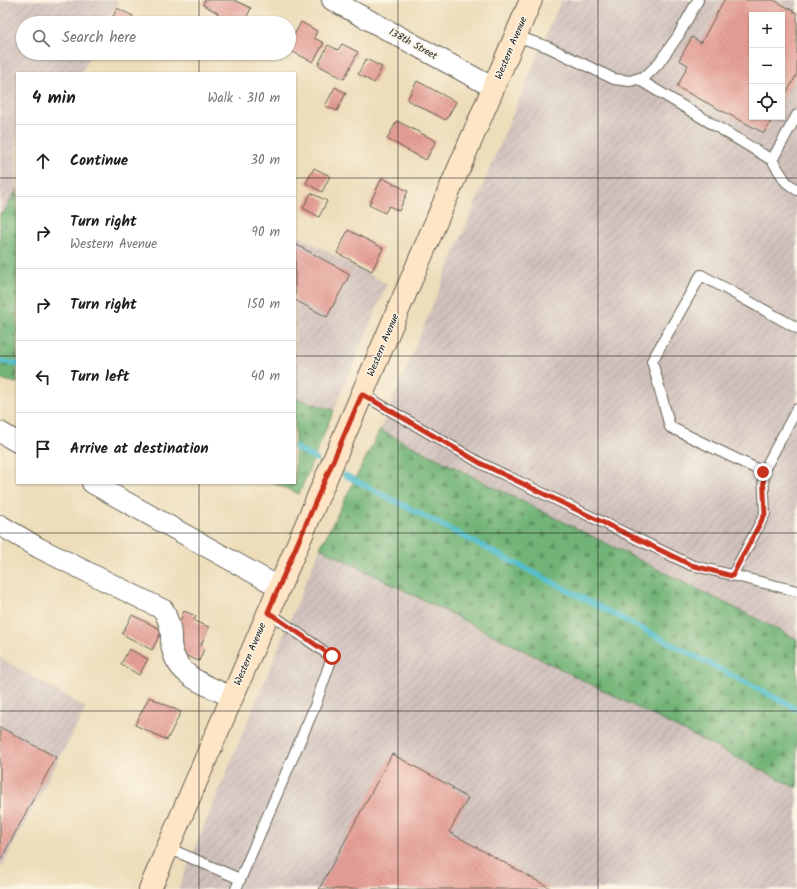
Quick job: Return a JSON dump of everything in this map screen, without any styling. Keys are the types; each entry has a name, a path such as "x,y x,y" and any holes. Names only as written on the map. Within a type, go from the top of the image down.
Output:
{"main road":[{"name":"Western Avenue","path":"150,889 531,0"}],"street":[{"name":"138th Street","path":"332,0 494,88"},
{"path":"0,432 16,441"},
{"path":"94,484 279,587"},
{"path":"0,525 39,548 164,610 171,628 172,649 178,664 194,679 207,687 232,697"}],"lane":[{"path":"516,36 548,47 614,79 630,81 646,76 658,64 678,36 698,0"},
{"path":"638,79 772,160 786,182 797,190"},
{"path":"772,160 797,115"},
{"path":"763,472 670,427 652,361 701,275 797,328"},
{"path":"362,394 482,464 691,565 797,591"},
{"path":"732,576 765,514 763,472 797,409"},
{"path":"236,889 315,706 332,656 268,612"},
{"path":"168,848 240,879"}],"shaded area":[{"path":"0,0 119,0 111,16 16,16 16,60 88,60 82,72 16,72 16,191 3,214 0,213"},
{"path":"561,0 797,0 797,639 380,430"},
{"path":"296,235 387,284 334,410 296,398"},
{"path":"320,548 797,788 797,889 178,889"},
{"path":"0,658 86,708 0,870"}],"green space":[{"path":"16,191 16,383 0,379 0,213 3,214"},
{"path":"296,398 334,410 299,494 275,484 296,484"},
{"path":"380,430 797,639 797,788 320,548"}],"building":[{"path":"205,0 234,0 251,8 247,16 216,16 218,13 203,5"},
{"path":"724,0 774,0 797,13 797,74 785,96 785,12 749,12 749,120 771,120 764,133 677,87 688,65 679,60 692,37 701,43"},
{"path":"117,8 133,16 113,16"},
{"path":"301,22 317,31 314,38 324,43 313,62 296,54 296,32"},
{"path":"342,44 358,52 344,79 318,65 328,45 338,50"},
{"path":"366,59 382,67 374,83 358,74"},
{"path":"417,81 456,102 446,120 407,100"},
{"path":"335,87 346,93 337,111 325,106"},
{"path":"397,121 436,141 426,160 387,139"},
{"path":"314,168 330,176 322,192 306,183"},
{"path":"382,178 408,191 399,211 389,206 385,213 369,205"},
{"path":"311,193 327,201 319,217 303,208"},
{"path":"348,230 383,248 372,271 337,253"},
{"path":"296,245 350,274 327,317 296,301"},
{"path":"184,611 196,616 194,621 209,627 201,645 204,649 199,661 182,654 179,647 183,637 175,634"},
{"path":"132,615 162,630 152,650 122,634"},
{"path":"129,649 148,659 139,675 121,664"},
{"path":"149,697 181,712 167,740 135,725"},
{"path":"0,727 56,757 0,861"},
{"path":"392,754 454,788 452,789 468,798 449,832 552,889 319,889"}],"waterway":[{"path":"0,361 16,364"},
{"path":"296,448 316,459"},
{"path":"345,475 797,709"}],"route":[{"path":"332,656 268,612 362,394 482,464 691,565 732,576 765,514 763,472"}]}
